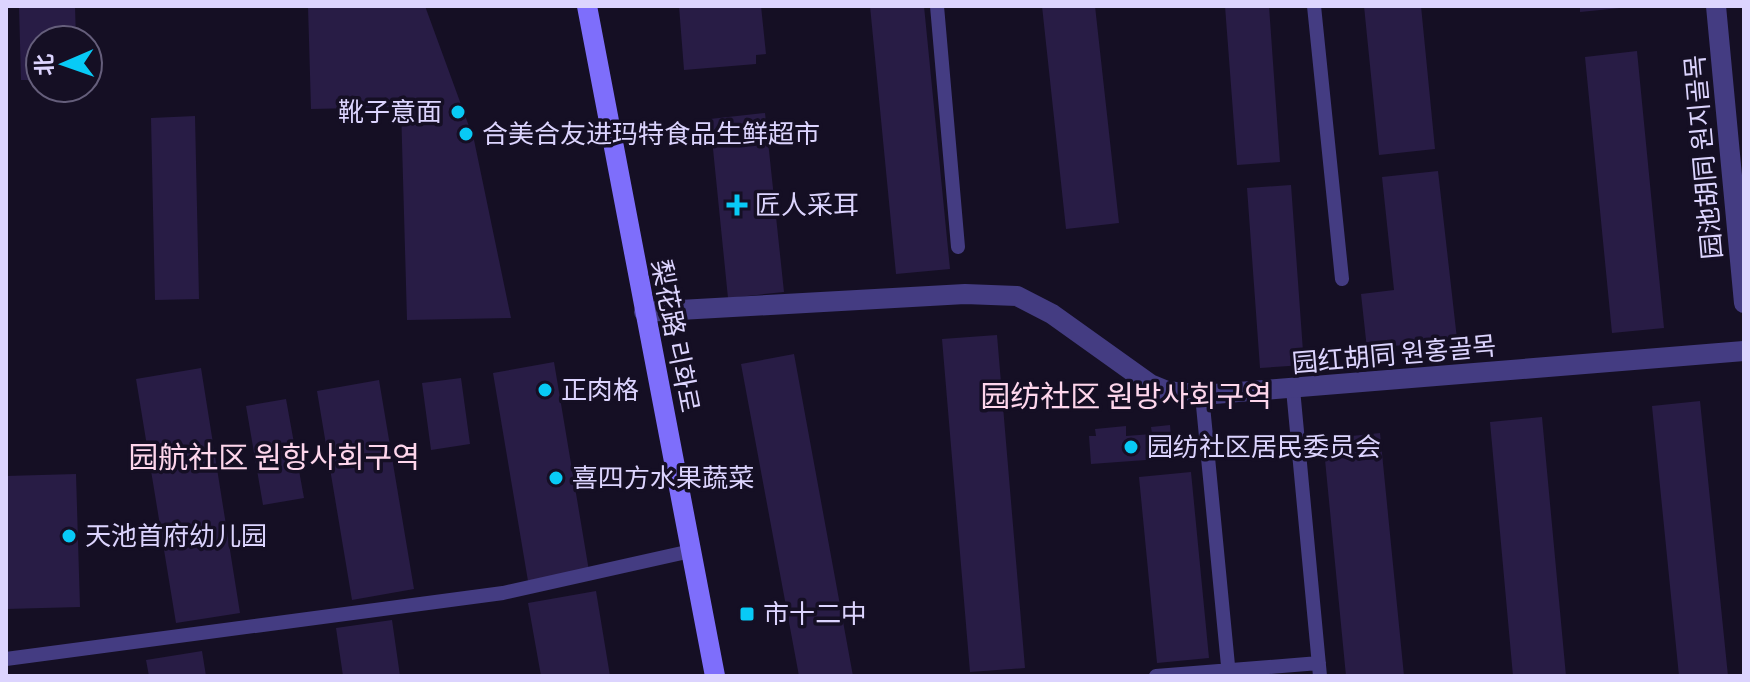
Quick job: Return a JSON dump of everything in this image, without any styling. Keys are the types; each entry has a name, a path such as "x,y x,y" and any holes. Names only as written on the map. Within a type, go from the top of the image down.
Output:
{"street":[{"name":"梨花路 리화로","path":"587,6 715,676"},
{"name":"园池胡同 원지골목","path":"1716,6 1744,303"},
{"name":"园红胡同 원홍골목","path":"644,312 965,294 1017,296 1052,314 1150,384 1167,391 1202,395 1744,351"}],"lane":[{"path":"937,6 958,247"},
{"path":"1314,6 1342,279"},
{"path":"1156,676 1320,669 1293,389"},
{"path":"1202,395 1229,673"},
{"path":"6,659 503,593 691,551"}],"building":[{"path":"19,6 75,6 76,24 24,24 24,80 21,80"},
{"path":"308,6 425,6 474,140 511,318 407,320 401,107 311,109"},
{"path":"679,6 761,6 766,54 756,55 756,64 684,70"},
{"path":"870,6 924,6 950,269 896,274"},
{"path":"1042,6 1095,6 1119,223 1066,229"},
{"path":"1225,6 1269,6 1280,162 1237,165"},
{"path":"1364,6 1421,6 1435,149 1379,155"},
{"path":"1580,6 1620,6 1620,8 1580,12"},
{"path":"1637,51 1664,328 1612,333 1585,57"},
{"path":"765,113 784,292 728,298 710,119"},
{"path":"195,116 199,299 155,300 151,118"},
{"path":"1438,171 1457,339 1367,349 1361,294 1394,290 1382,177"},
{"path":"1291,185 1304,365 1260,368 1247,188"},
{"path":"997,335 1025,668 970,672 942,339"},
{"path":"794,354 853,676 799,676 741,364"},
{"path":"554,362 589,571 528,581 493,373"},
{"path":"201,368 240,613 176,623 136,379"},
{"path":"461,378 470,444 431,450 422,383"},
{"path":"379,380 414,589 352,600 317,391"},
{"path":"286,399 304,498 263,505 246,406"},
{"path":"1700,401 1728,676 1679,676 1652,406"},
{"path":"1542,417 1566,676 1513,676 1490,422"},
{"name":"园纺社区居民委员会","path":"1170,425 1173,458 1091,464 1089,436 1096,436 1095,429 1126,426 1126,436 1152,434 1151,427"},
{"path":"1380,433 1404,676 1346,676 1323,439"},
{"path":"1191,472 1209,658 1157,663 1139,477"},
{"path":"76,474 80,607 6,609 6,476"},
{"path":"596,591 610,676 541,676 528,603"},
{"path":"392,620 400,676 343,676 336,628"},
{"path":"202,651 206,676 149,676 146,660"}],"place":[{"name":"靴子意面","path":"458,112"},
{"name":"合美合友进玛特食品生鲜超市","path":"466,134"},
{"name":"匠人采耳","path":"737,205"},
{"name":"正肉格","path":"545,390"},
{"name":"园纺社区居民委员会","path":"1131,447"},
{"name":"喜四方水果蔬菜","path":"556,478"},
{"name":"天池首府幼儿园","path":"69,536"},
{"name":"市十二中","path":"747,614"}],"district":[{"name":"园纺社区 원방사회구역","path":"1126,397"},
{"name":"园航社区 원항사회구역","path":"274,458"}]}
